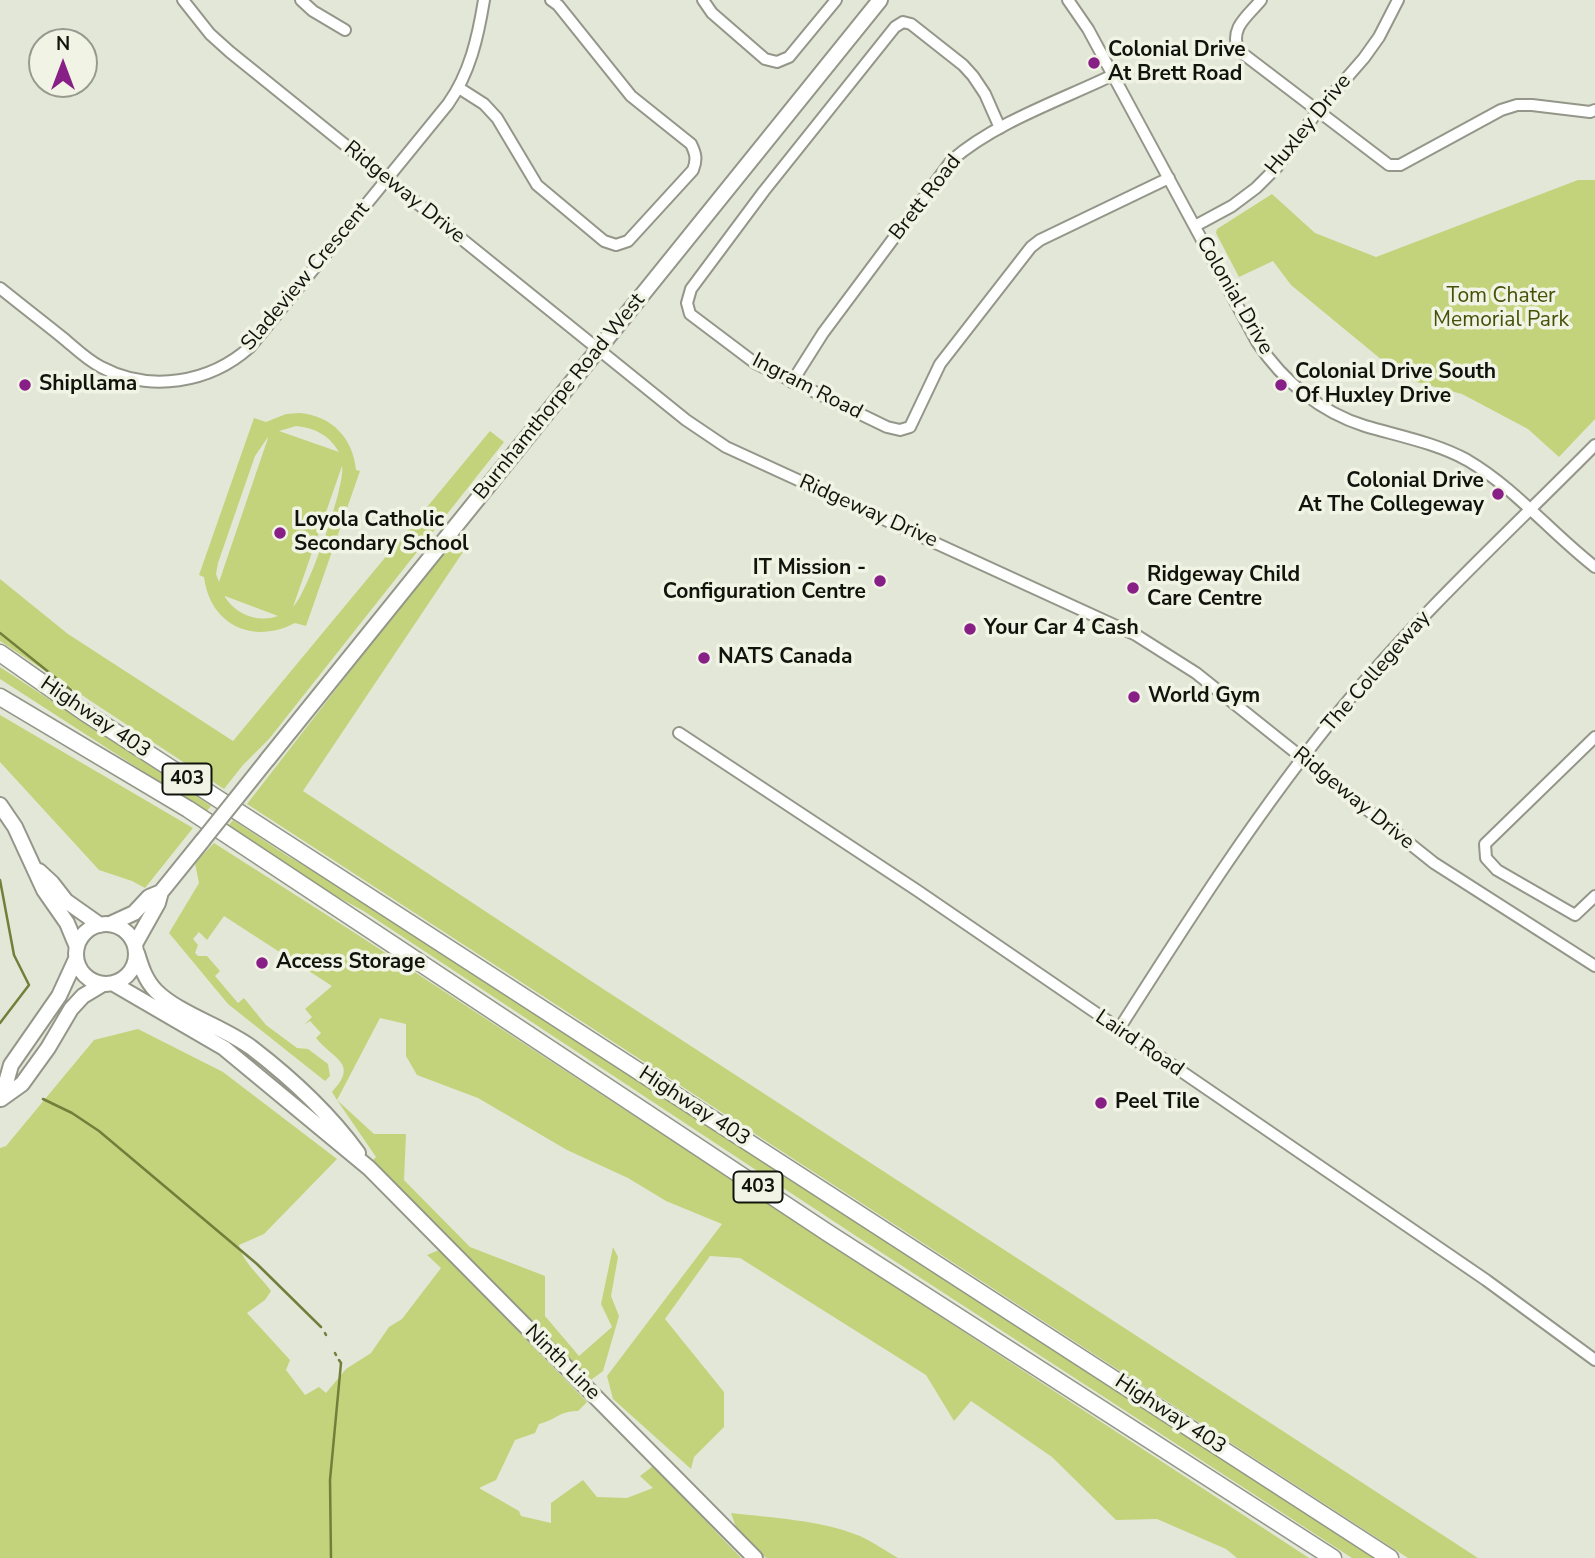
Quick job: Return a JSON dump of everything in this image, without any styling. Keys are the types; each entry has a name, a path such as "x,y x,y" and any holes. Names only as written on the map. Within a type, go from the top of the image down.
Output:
{"highway":[{"name":"Highway 403","path":"0,653 84,712 1390,1558"},
{"path":"0,684 39,709 46,723"},
{"name":"Highway 403","path":"0,697 188,809 817,1226 1333,1558"}],"main road":[{"name":"Burnhamthorpe Road West","path":"136,949 161,892 880,0"},
{"path":"0,805 15,827 44,890 66,923 85,976 108,984"},
{"path":"1,1099 22,1084 71,1009 83,996 130,972 136,949 125,931 105,924 66,901 36,868"},
{"name":"Burnhamthorpe Road West","path":"105,924 134,912 149,897 161,892"},
{"path":"1,1099 11,1065 59,996 85,932 105,924"},
{"name":"Ninth Line","path":"136,949 144,973 156,991 251,1047 340,1128 369,1168"},
{"name":"Ninth Line","path":"108,984 224,1048 369,1168 755,1558"}],"street":[{"name":"Ridgeway Drive","path":"183,0 210,34 230,52 669,408 726,447 1136,635 1196,673 1434,863 1595,966"},
{"path":"301,0 313,11 345,30"},
{"name":"Sladeview Crescent","path":"0,288 100,366 114,373 142,380 170,382 223,368 250,347 459,88 476,42 484,0"},
{"path":"459,88 484,104 497,118 532,178 543,191 604,241 615,245 628,241 693,170 695,152 691,144 631,96 558,5 551,0"},
{"path":"702,0 712,13 765,59 777,62 789,57 836,0"},
{"path":"1261,0 1236,31 1238,50 1389,165 1400,165 1501,110 1517,105 1590,112 1595,110"},
{"name":"Huxley Drive","path":"1195,226 1232,206 1256,188 1277,167 1317,112 1364,58 1379,37 1398,0"},
{"name":"Colonial Drive","path":"1075,2 1257,342 1279,370 1322,406 1348,420 1435,446 1464,458 1491,476 1567,546 1595,567"},
{"name":"Ingram Road","path":"1000,128 985,94 963,65 911,24 903,22 895,27 764,191 691,289 687,303 690,314 755,363 887,428 900,430 910,427 940,364 1031,247 1040,240 1169,178"},
{"name":"Brett Road","path":"792,382 823,333 952,160 1000,128 1113,75"},
{"name":"The Collegeway","path":"1119,1029 1258,816 1364,682 1445,594 1595,445"},
{"name":"Laird Road","path":"679,733 907,883 1486,1280 1595,1360"},
{"path":"1595,737 1485,844 1486,858 1497,870 1575,915 1595,896"}],"green space":[{"name":"Tom Chater Memorial Park","path":"1578,180 1595,180 1595,419 1559,457 1528,429 1462,394 1405,379 1291,285 1273,261 1239,277 1216,233 1217,229 1272,194 1315,233 1376,257"},
{"path":"286,414 311,415 331,424 345,439 354,458 356,470 360,471 306,626 295,623 264,632 249,631 224,618 215,608 204,577 199,575 254,418 266,422","holes":["296,426 321,433 339,452 279,431","268,437 219,582 216,574 218,563 255,456","342,466 338,494 325,538 308,582 293,607","225,596 278,616 255,618 241,613"]},
{"path":"490,431 504,442 269,739 224,789 0,641 0,579 68,634 233,741"},
{"path":"451,541 465,549 303,791 1478,1558 1408,1558 247,804"},
{"path":"0,667 211,806 206,812 0,679"},
{"path":"0,715 193,828 145,888 99,870 0,762"},
{"path":"233,820 376,908 1378,1558 1352,1558 856,1236 362,910 332,894 228,826"},
{"path":"214,843 1309,1558 1237,1558 1226,1549 1157,1519 1116,1520 1052,1457 971,1401 954,1421 926,1375 740,1258 710,1256 665,1319 724,1392 724,1427 694,1457 691,1469 613,1399 607,1376 722,1224 666,1201 628,1178 567,1150 478,1098 417,1075 406,1056 406,1024 380,1018 337,1100 332,1092 340,1082 344,1068 316,1038 321,1033 310,1021 304,1025 312,1017 305,1009 332,986 224,916 207,940 199,932 193,939 198,945 195,953 198,956 207,956 220,971 215,976 238,1003 244,998 266,1025 297,1048 308,1049 328,1064 330,1076 325,1081 228,1004 169,933 199,883 195,863"},
{"path":"138,1029 223,1072 337,1159 264,1234 239,1245 247,1262 271,1291 265,1300 247,1313 290,1360 286,1370 305,1395 319,1387 326,1393 346,1369 371,1353 389,1327 402,1319 441,1268 427,1255 439,1250 587,1402 578,1411 566,1412 539,1424 535,1433 515,1440 496,1480 479,1488 519,1511 521,1516 551,1523 551,1503 583,1480 597,1497 627,1498 653,1488 640,1476 653,1466 741,1558 0,1558 0,1148 6,1146 94,1040"},
{"path":"337,1100 374,1134 406,1134 404,1180 470,1247 545,1276 545,1316 579,1356 612,1327 601,1304 613,1247 618,1257 611,1296 619,1316 603,1371 591,1380 581,1374 372,1161 376,1157"},
{"path":"731,1513 829,1526 860,1536 898,1558 766,1558 737,1530"}],"waterway":[{"path":"0,633 71,690"},
{"path":"0,880 14,955 29,985 0,1023"},
{"path":"43,1099 72,1113 99,1131 257,1264 321,1327"},
{"path":"331,1558 330,1480 341,1363 339,1360"}],"place":[{"name":"Colonial Drive At Brett Road","path":"1094,63"},
{"name":"Shipllama","path":"25,385"},
{"name":"Colonial Drive South Of Huxley Drive","path":"1281,385"},
{"name":"Colonial Drive At The Collegeway","path":"1498,494"},
{"name":"Loyola Catholic Secondary School","path":"280,533"},
{"name":"IT Mission - Configuration Centre","path":"880,581"},
{"name":"Ridgeway Child Care Centre","path":"1133,588"},
{"name":"Your Car 4 Cash","path":"970,629"},
{"name":"NATS Canada","path":"704,658"},
{"name":"World Gym","path":"1134,697"},
{"name":"Access Storage","path":"262,963"},
{"name":"Peel Tile","path":"1101,1103"}]}
